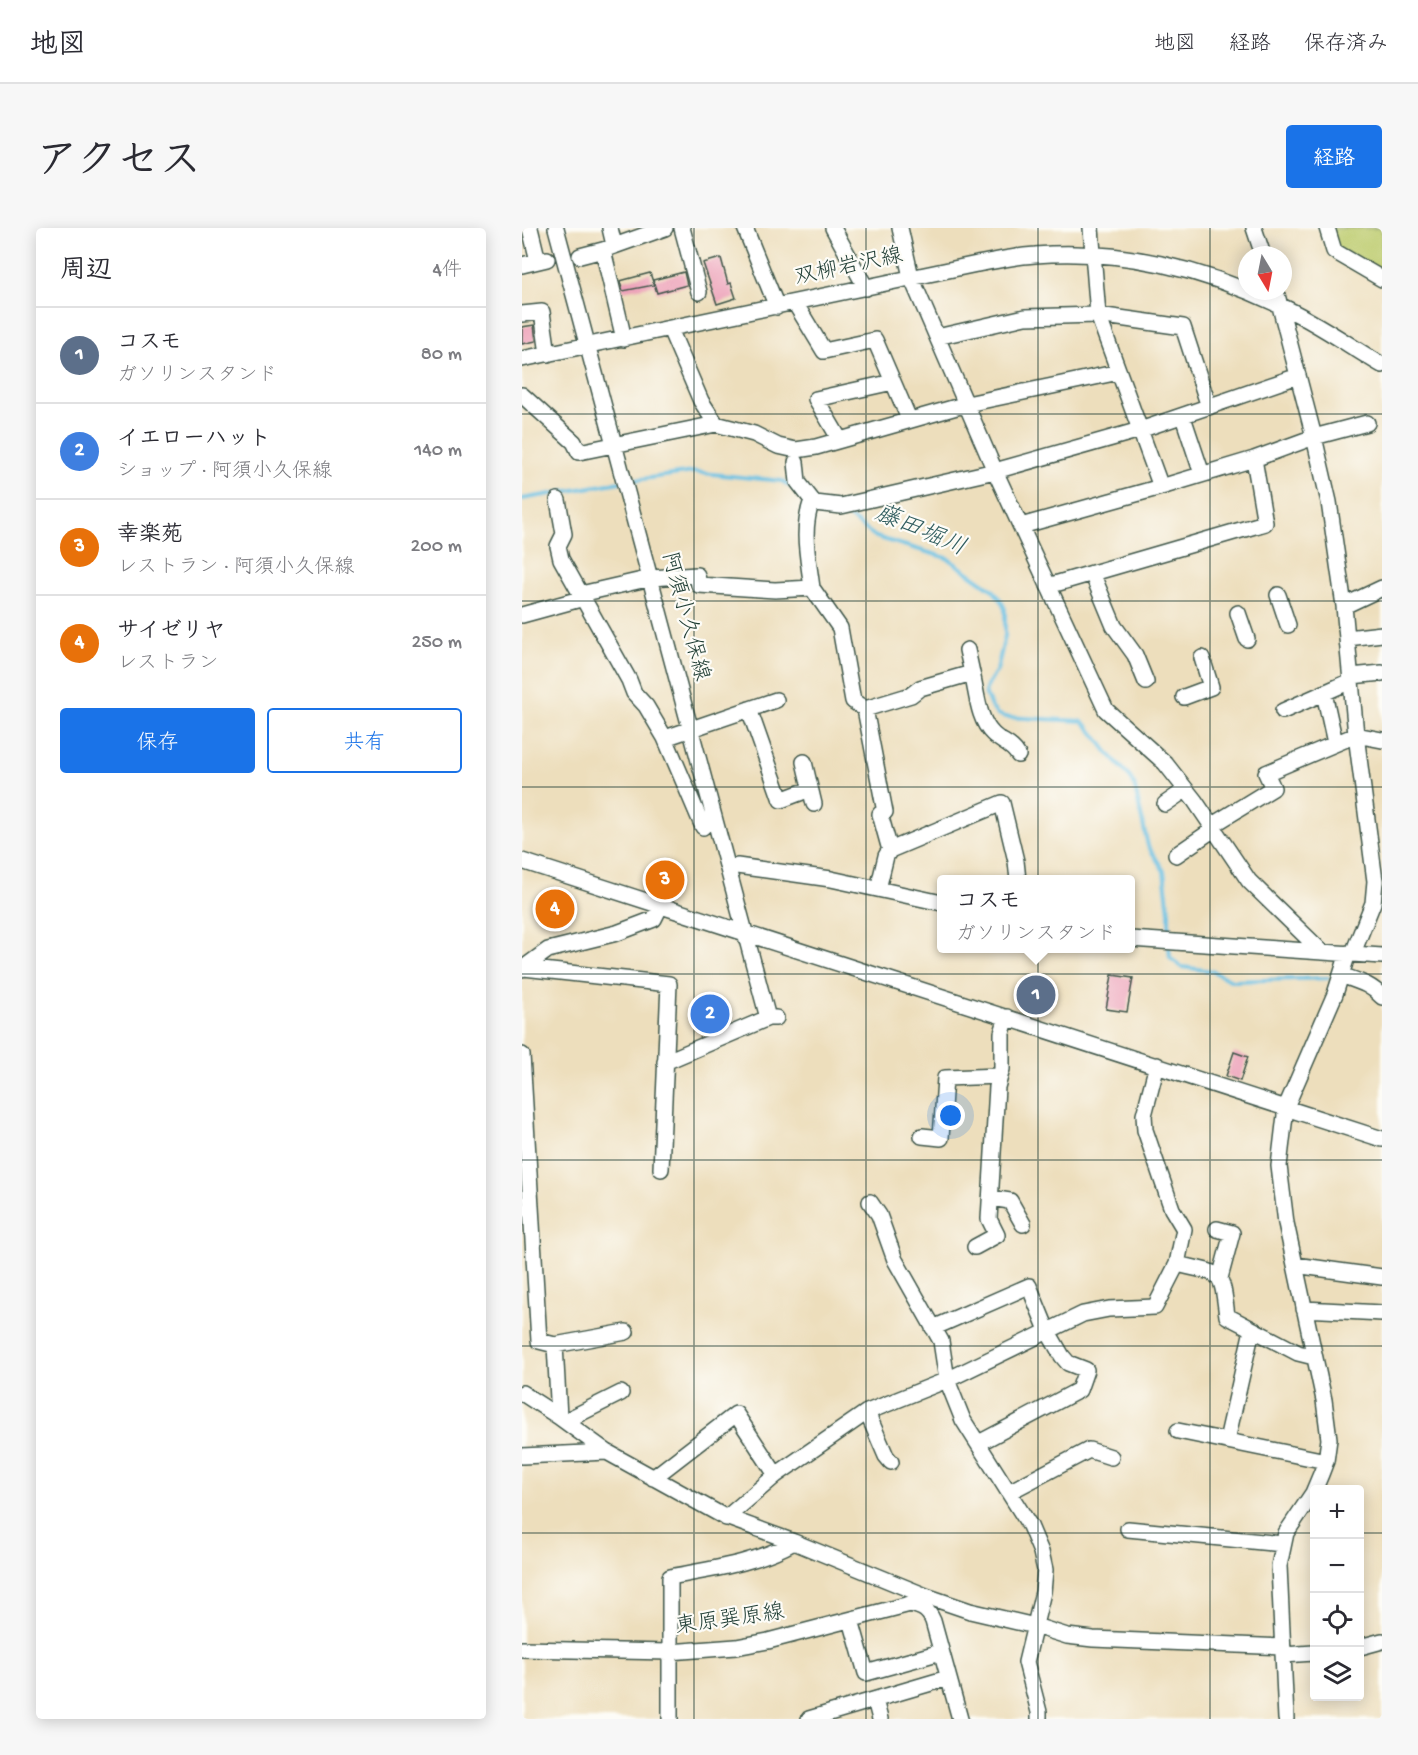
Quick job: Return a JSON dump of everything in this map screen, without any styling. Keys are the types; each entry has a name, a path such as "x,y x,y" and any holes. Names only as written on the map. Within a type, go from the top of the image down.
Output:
{"street":[{"path":"522,265 543,260 530,228"},
{"name":"阿須小久保線","path":"556,228 745,933 772,1018 665,1062"},
{"path":"610,228 609,248 624,339"},
{"path":"580,256 665,228"},
{"path":"682,228 699,292"},
{"path":"746,228 777,306"},
{"path":"833,228 866,288"},
{"path":"900,228 911,277 995,471 1106,710 1165,763 1249,881 1321,951"},
{"path":"1091,228 1098,315 1161,487"},
{"path":"1254,228 1260,246"},
{"path":"1327,228 1334,251 1382,279"},
{"name":"双柳岩沢線","path":"522,359 911,277 1035,255 1093,254 1136,260 1184,270 1238,287"},
{"path":"1279,300 1329,502 1344,606 1356,735 1375,881 1373,903 1286,1107 1279,1166 1286,1223 1328,1421 1329,1439 1326,1461 1312,1493 1293,1521 1283,1544 1279,1566 1286,1719"},
{"name":"双柳岩沢線","path":"1281,300 1382,365"},
{"path":"795,303 824,351 875,340 909,419"},
{"path":"522,314 542,312 548,354"},
{"path":"937,337 1025,317 1098,315 1184,327 1209,407"},
{"path":"670,329 701,401 716,424"},
{"path":"522,395 574,442 579,452 716,424 754,434 778,446 796,450 967,404 1119,372"},
{"path":"811,504 841,506 995,471 1183,417 1298,376"},
{"path":"840,440 816,399 893,382"},
{"path":"1183,417 1202,474"},
{"path":"1021,526 1161,487 1254,459 1314,437 1367,423"},
{"path":"1048,586 1265,523 1254,459"},
{"path":"796,462 798,482 811,504 805,536 812,588 840,628 853,701 865,709 885,812 880,814 890,850"},
{"path":"558,500 564,534 558,546 561,559 634,693 646,706 664,738 703,827"},
{"path":"1092,573 1114,626 1135,655 1146,682"},
{"path":"522,615 651,578 697,575 699,585 774,590 812,588"},
{"path":"1344,606 1382,588"},
{"path":"1278,595 1288,625"},
{"path":"1238,613 1247,639"},
{"path":"1347,638 1382,634"},
{"path":"967,651 982,718 993,734 1014,747 1018,755"},
{"path":"1184,697 1211,687 1202,658"},
{"path":"865,709 911,695 920,688 972,673"},
{"path":"1283,711 1351,678 1382,674"},
{"path":"1324,693 1335,743"},
{"path":"664,738 776,700"},
{"path":"749,709 782,800 812,797 804,762"},
{"path":"1176,855 1273,788 1266,773 1356,735 1382,740"},
{"path":"1165,804 1185,790"},
{"path":"878,889 885,856 890,850 1002,803 1018,875"},
{"path":"522,861 1382,1138"},
{"path":"737,866 831,879 937,902"},
{"path":"523,968 548,950 616,933 654,919 661,905"},
{"path":"1135,939 1382,956"},
{"path":"523,968 669,984 661,1169"},
{"path":"1341,975 1364,983 1375,989 1382,997"},
{"path":"975,1247 998,1235 989,1219 997,1087 1002,1069 1002,1033 1007,1017"},
{"path":"522,1055 539,1341 555,1345 626,1332"},
{"path":"726,1518 776,1475 867,1412 947,1380 1083,1314 1109,1309 1155,1307 1177,1264 1185,1229 1172,1209 1145,1130 1144,1115 1157,1065"},
{"path":"922,1136 942,1138 945,1078 1000,1076"},
{"path":"990,1198 1010,1201 1023,1224"},
{"path":"870,1202 879,1215 895,1260 941,1341 947,1380 963,1420 1030,1526 1041,1552 1045,1570 1043,1592 1026,1662 1039,1719"},
{"path":"1217,1229 1232,1233 1220,1278 1227,1316 1298,1353 1314,1357"},
{"path":"1177,1264 1215,1273 1220,1278"},
{"path":"1295,1265 1382,1277"},
{"path":"933,1328 1029,1286 1047,1330 1068,1363 1086,1370 1079,1390 979,1443"},
{"path":"1304,1309 1382,1313"},
{"path":"1227,1440 1252,1330"},
{"path":"555,1345 562,1419"},
{"path":"522,1393 607,1452 726,1518 970,1611 1092,1639 1310,1653"},
{"path":"562,1419 621,1393"},
{"path":"867,1412 886,1456 891,1462"},
{"path":"653,1478 736,1414 776,1475"},
{"path":"1178,1431 1326,1461"},
{"path":"1009,1492 1089,1450 1111,1457"},
{"path":"522,1456 607,1452"},
{"path":"1128,1529 1283,1544"},
{"path":"670,1719 670,1577 727,1566 776,1553 794,1542"},
{"name":"東原巽原線","path":"522,1649 669,1652 747,1645 910,1604 922,1607 929,1612 941,1652"},
{"path":"850,1620 866,1673 941,1652 960,1719"},
{"path":"1364,1646 1382,1641"},
{"path":"809,1719 948,1678"},
{"path":"875,1700 880,1719"}],"green space":[{"path":"1327,228 1382,228 1382,279 1334,251"}],"building":[{"path":"721,258 728,284 731,283 736,298 717,304 703,263"},
{"path":"684,272 687,285 657,293 653,280"},
{"path":"650,273 654,285 623,291 620,281"},
{"path":"534,325 536,341 522,344 522,327"},
{"path":"1112,975 1133,978 1127,1012 1106,1009"},
{"path":"1234,1052 1248,1057 1240,1081 1226,1076"}],"waterway":[{"name":"藤田堀川","path":"628,481 693,472 782,481 796,490"},
{"name":"藤田堀川","path":"522,499 620,482"},
{"name":"藤田堀川","path":"838,512 849,517 876,537 947,558 993,590 1000,599 1005,609 1005,636 997,670 985,692 991,707 997,714 1005,717 1082,721 1129,776 1134,784 1148,846 1164,871 1169,912 1169,939"},
{"name":"藤田堀川","path":"1169,946 1170,958 1182,967 1212,971 1232,981 1328,978"}],"place":[{"name":"幸楽苑","path":"665,880"},
{"name":"サイゼリヤ","path":"555,909"},
{"name":"コスモ","path":"1036,995"},
{"name":"イエローハット","path":"710,1014"}]}
